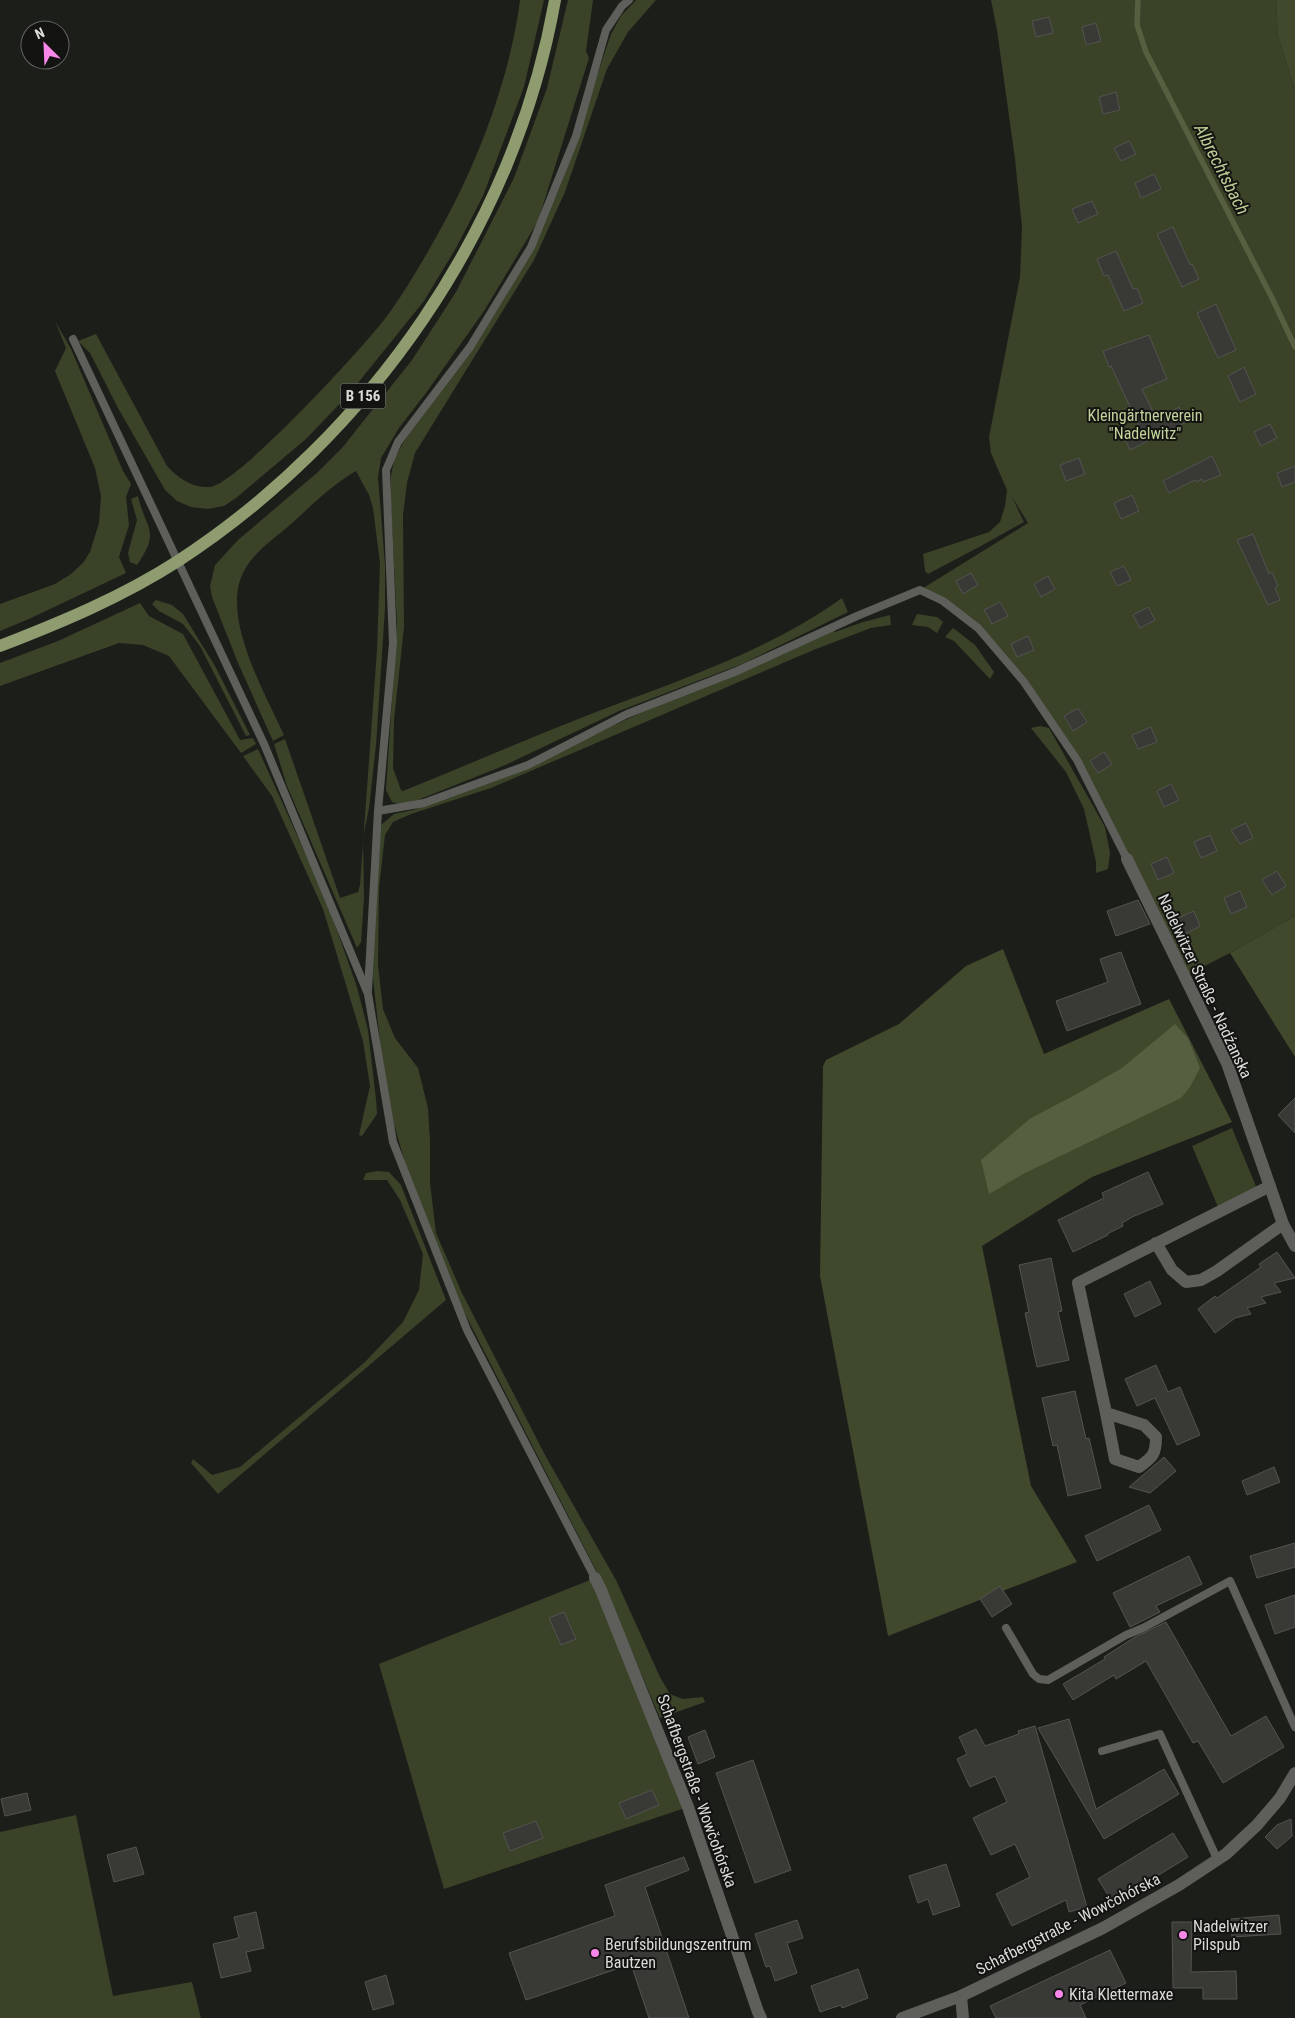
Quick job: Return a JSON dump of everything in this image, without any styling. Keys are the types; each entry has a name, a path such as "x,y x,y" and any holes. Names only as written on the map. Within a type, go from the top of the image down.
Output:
{"main road":[{"name":"B 156","path":"0,646 98,606 178,560 242,514 294,470 394,361 446,286 491,204 526,115 548,38 555,0"}],"street":[{"name":"Nadelwitzer Straße - Nadźanska","path":"1127,859 1226,1064 1283,1224 1295,1246"},
{"path":"1106,1413 1144,1425 1156,1437 1156,1450 1149,1460 1139,1467 1115,1459 1078,1283 1270,1186"},
{"path":"1156,1243 1172,1270 1186,1282 1201,1280 1217,1271 1283,1224"},
{"name":"Schafbergstraße - Wowčohórska","path":"595,1578 602,1590 688,1807 758,2012 762,2018"},
{"name":"Schafbergstraße - Wowčohórska","path":"902,2018 961,1996 1149,1904 1218,1861 1258,1825 1280,1798 1295,1774"},
{"path":"961,1996 963,2018"}],"lane":[{"path":"595,1578 467,1330 393,1142 368,994 378,811 392,642 386,470 398,442 470,347 532,247 576,136 606,30 622,6 629,0"},
{"path":"73,339 264,744 368,994"},
{"path":"378,811 424,803 528,765 627,714 737,671 857,616 920,590 943,601 978,628 1024,682 1077,760 1127,859"},
{"path":"1006,1628 1034,1674 1039,1679 1048,1680 1126,1635 1143,1628 1230,1581 1286,1702 1295,1726"},
{"path":"1102,1751 1160,1734 1218,1861"}],"green space":[{"path":"520,0 544,0 524,87 483,196 456,248 424,301 349,394 306,439 236,498 224,506 208,509 191,507 177,501 165,490 118,408 90,353 78,341 96,334 167,466 171,470 181,478 197,486 210,487 225,480 274,438 332,379 378,328 413,277 460,193 483,140 510,55"},
{"path":"568,0 593,0 586,51 589,58 538,221 484,311 399,428 381,458 378,477 385,565 385,608 376,745 364,835 377,650 380,563 373,508 369,495 356,471 330,489 264,546 247,565 243,573 238,591 237,611 248,655 284,735 273,741 238,663 212,597 210,586 215,565 238,540 318,472 342,448 412,360 456,292 514,178 547,88"},
{"path":"636,0 656,0 628,32 607,69 565,192 534,260 415,453 407,483 403,515 404,627 394,720 393,768 401,790 403,791 723,663 784,634 842,598 848,612 742,664 619,711 503,766 418,800 399,804 392,802 386,790 397,624 391,506 391,476 394,460 404,441 472,349 528,258 559,189 611,34 621,16"},
{"name":"Kleingärtnerverein \"Nadelwitz\"","path":"991,0 1276,0 1278,36 1295,90 1295,916 1183,977 1057,728 978,628 920,590 1028,523 1012,497 1024,522 928,574 925,571 923,554 989,532 1000,522 1007,490 991,453 989,437 1020,277 1022,227 1015,159"},
{"path":"55,321 71,349 123,471 131,484 126,497 129,525 119,557 126,573 0,631 0,604 55,584 71,574 83,563 90,552 99,523 101,496 95,468 55,371 66,348"},
{"path":"138,496 150,530 150,537 137,565 130,562 128,553 137,520 131,499"},
{"path":"156,600 172,605 183,614 215,666 250,735 246,736 200,646 183,624 159,611 152,604"},
{"path":"140,603 149,616 183,634 240,740 253,738 256,744 241,753 169,656 143,645 119,643 0,686 0,663 58,641"},
{"path":"917,614 937,617 943,622 937,633 928,627 912,625"},
{"path":"890,615 891,625 871,628 816,649 491,788 411,814 393,822 385,835 379,888 378,965 383,1009 395,1038 418,1068 428,1108 430,1183 436,1233 462,1293 545,1455 616,1580 660,1677 670,1694 683,1699 703,1697 705,1702 660,1718 605,1588 459,1302 411,1184 394,1124 384,1077 373,978 374,906 381,825 394,814 413,810 536,762 634,716 833,630 835,632"},
{"path":"953,628 975,645 994,672 990,679 954,641 945,637"},
{"path":"1040,726 1049,728 1105,827 1110,853 1108,869 1096,873 1096,862 1084,809 1066,772 1031,728"},
{"path":"285,739 340,898 358,892 363,843 364,899 361,942 357,948 287,786 274,744"},
{"path":"258,749 326,899 357,987 368,1030 377,1114 362,1136 359,1135 370,1086 363,1041 323,909 272,796 243,756"},
{"path":"1232,1128 1257,1189 1218,1207 1192,1146"},
{"path":"389,1172 401,1185 446,1300 218,1494 191,1463 193,1459 212,1475 240,1467 365,1362 403,1322 419,1290 423,1254 400,1200 387,1180 363,1180 366,1173"},
{"path":"595,1578 688,1807 444,1889 379,1664"},
{"path":"76,1815 113,1996 192,1982 201,2018 0,2018 0,1832"}],"shaded area":[{"path":"1276,0 1295,0 1295,90 1278,36"},
{"path":"1295,916 1295,1057 1230,953"},
{"path":"1003,949 1044,1054 1169,999 1232,1122 1092,1177 982,1246 1031,1486 1077,1562 888,1636 820,1276 823,1066 826,1060 899,1024 966,966"},
{"path":"1175,1024 1188,1038 1200,1068 1190,1087 1181,1098 1025,1173 989,1194 981,1160 1031,1118 1122,1068"}],"building":[{"path":"1049,17 1053,33 1036,37 1032,21"},
{"path":"1096,23 1101,41 1086,45 1082,27"},
{"path":"1116,92 1120,110 1103,114 1099,97"},
{"path":"1129,141 1136,154 1121,161 1114,148"},
{"path":"1154,174 1161,189 1141,198 1135,183"},
{"path":"1092,201 1098,214 1078,223 1072,209"},
{"path":"1173,227 1190,265 1192,264 1199,279 1182,287 1157,234"},
{"path":"1116,251 1133,289 1137,288 1143,303 1124,311 1108,275 1104,276 1097,259"},
{"path":"1216,304 1236,350 1218,358 1197,313"},
{"path":"1149,335 1167,379 1142,389 1157,420 1179,407 1187,421 1169,433 1168,431 1130,450 1123,435 1139,426 1111,366 1109,367 1103,351"},
{"path":"1244,367 1256,394 1240,402 1228,376"},
{"path":"1270,424 1277,438 1261,446 1254,432"},
{"path":"1212,456 1221,475 1203,482 1202,479 1196,482 1195,480 1169,493 1163,481"},
{"path":"1079,458 1085,474 1066,481 1060,465"},
{"path":"1295,466 1295,482 1282,487 1277,473"},
{"path":"1132,495 1139,511 1121,519 1114,503"},
{"path":"1253,534 1269,574 1272,572 1278,586 1275,588 1280,600 1268,605 1237,540"},
{"path":"1124,566 1131,580 1117,586 1110,572"},
{"path":"971,573 978,585 963,594 956,581"},
{"path":"1048,576 1055,589 1041,597 1034,584"},
{"path":"1000,602 1008,616 992,624 984,610"},
{"path":"1148,607 1155,620 1140,628 1133,615"},
{"path":"1028,636 1034,650 1017,657 1011,644"},
{"path":"1078,708 1087,722 1073,731 1064,716"},
{"path":"1151,727 1157,742 1138,749 1132,735"},
{"path":"1104,752 1112,764 1098,773 1090,761"},
{"path":"1171,784 1179,800 1164,807 1157,791"},
{"path":"1246,823 1253,838 1240,844 1231,830"},
{"path":"1210,835 1217,851 1201,858 1194,842"},
{"path":"1167,857 1174,873 1158,880 1151,864"},
{"path":"1277,871 1286,886 1272,895 1262,880"},
{"path":"1240,891 1247,907 1231,914 1224,898"},
{"path":"1138,900 1150,924 1116,936 1107,911"},
{"path":"1194,911 1200,926 1185,934 1178,918"},
{"path":"1121,952 1141,1004 1067,1031 1056,1001 1108,982 1100,959"},
{"path":"1295,1098 1295,1133 1278,1115"},
{"path":"1148,1172 1163,1204 1132,1217 1122,1223 1123,1226 1108,1235 1073,1252 1058,1220 1104,1198 1102,1193"},
{"path":"1277,1252 1295,1278 1274,1283 1281,1292 1261,1297 1266,1303 1247,1308 1251,1314 1235,1318 1215,1333 1198,1309 1261,1267 1259,1264"},
{"path":"1051,1258 1062,1311 1058,1312 1069,1360 1037,1367 1025,1313 1029,1312 1019,1265"},
{"path":"1150,1281 1161,1304 1135,1317 1124,1294"},
{"path":"1156,1365 1168,1392 1180,1387 1200,1435 1177,1445 1155,1398 1137,1406 1125,1379"},
{"path":"1075,1391 1086,1439 1089,1438 1101,1488 1068,1496 1057,1445 1053,1446 1042,1398"},
{"path":"1164,1457 1176,1471 1150,1493 1129,1487"},
{"path":"1274,1467 1280,1482 1247,1495 1242,1481"},
{"path":"1149,1505 1161,1530 1097,1561 1085,1536"},
{"path":"1295,1543 1295,1567 1257,1578 1250,1556"},
{"path":"1189,1556 1202,1584 1156,1606 1160,1612 1130,1627 1113,1593"},
{"path":"1000,1586 1012,1604 992,1617 980,1599"},
{"path":"1295,1595 1295,1627 1275,1634 1265,1605"},
{"path":"564,1612 576,1639 561,1645 549,1618"},
{"path":"1166,1622 1231,1736 1266,1716 1284,1747 1223,1783 1198,1741 1193,1743 1146,1661 1116,1679 1114,1675 1073,1700 1063,1684 1105,1659 1104,1657 1135,1637"},
{"path":"1069,1719 1096,1809 1164,1769 1179,1794 1104,1839 1038,1728"},
{"path":"1035,1726 1087,1907 1069,1912 1066,1900 1012,1926 996,1894 1030,1877 1015,1844 991,1855 973,1818 1007,1802 995,1776 970,1787 957,1759 967,1754 959,1737 976,1729 985,1746 1019,1734 1018,1731"},
{"path":"705,1730 715,1757 698,1764 688,1737"},
{"path":"753,1760 791,1870 755,1883 716,1773"},
{"path":"652,1790 659,1805 626,1819 619,1803"},
{"path":"27,1793 31,1810 5,1816 1,1799"},
{"path":"1291,1819 1292,1836 1277,1849 1265,1837 1277,1825"},
{"path":"536,1821 543,1838 510,1851 503,1833"},
{"path":"1173,1833 1188,1857 1113,1903 1098,1879"},
{"path":"136,1847 144,1874 114,1882 107,1855"},
{"path":"684,1857 689,1870 645,1887 689,2018 649,2018 631,1964 526,2000 509,1953 615,1916 605,1885"},
{"path":"946,1864 960,1906 933,1915 928,1899 918,1903 909,1876"},
{"path":"256,1912 264,1948 246,1952 251,1971 221,1978 213,1944 239,1938 234,1917"},
{"path":"1279,1915 1281,1934 1232,1937 1231,1919"},
{"path":"797,1920 803,1938 787,1943 797,1973 775,1981 770,1966 766,1967 755,1934"},
{"path":"1172,1922 1192,1922 1191,1972 1236,1971 1237,1999 1203,1999 1203,1988 1173,1988"},
{"name":"Kita Klettermaxe","path":"1110,1950 1126,1983 1080,2005 1086,2018 996,2018 990,2006"},
{"path":"858,1969 868,1998 842,2008 841,2005 820,2012 811,1986"},
{"path":"386,1975 394,2004 373,2010 365,1982"}],"waterway":[{"name":"Albrechtsbach","path":"1138,0 1137,25 1146,52 1273,300 1295,347"}],"place":[{"name":"Nadelwitzer Pilspub","path":"1183,1935"},
{"name":"Berufsbildungszentrum Bautzen","path":"595,1953"},
{"name":"Kita Klettermaxe","path":"1059,1994"}]}
